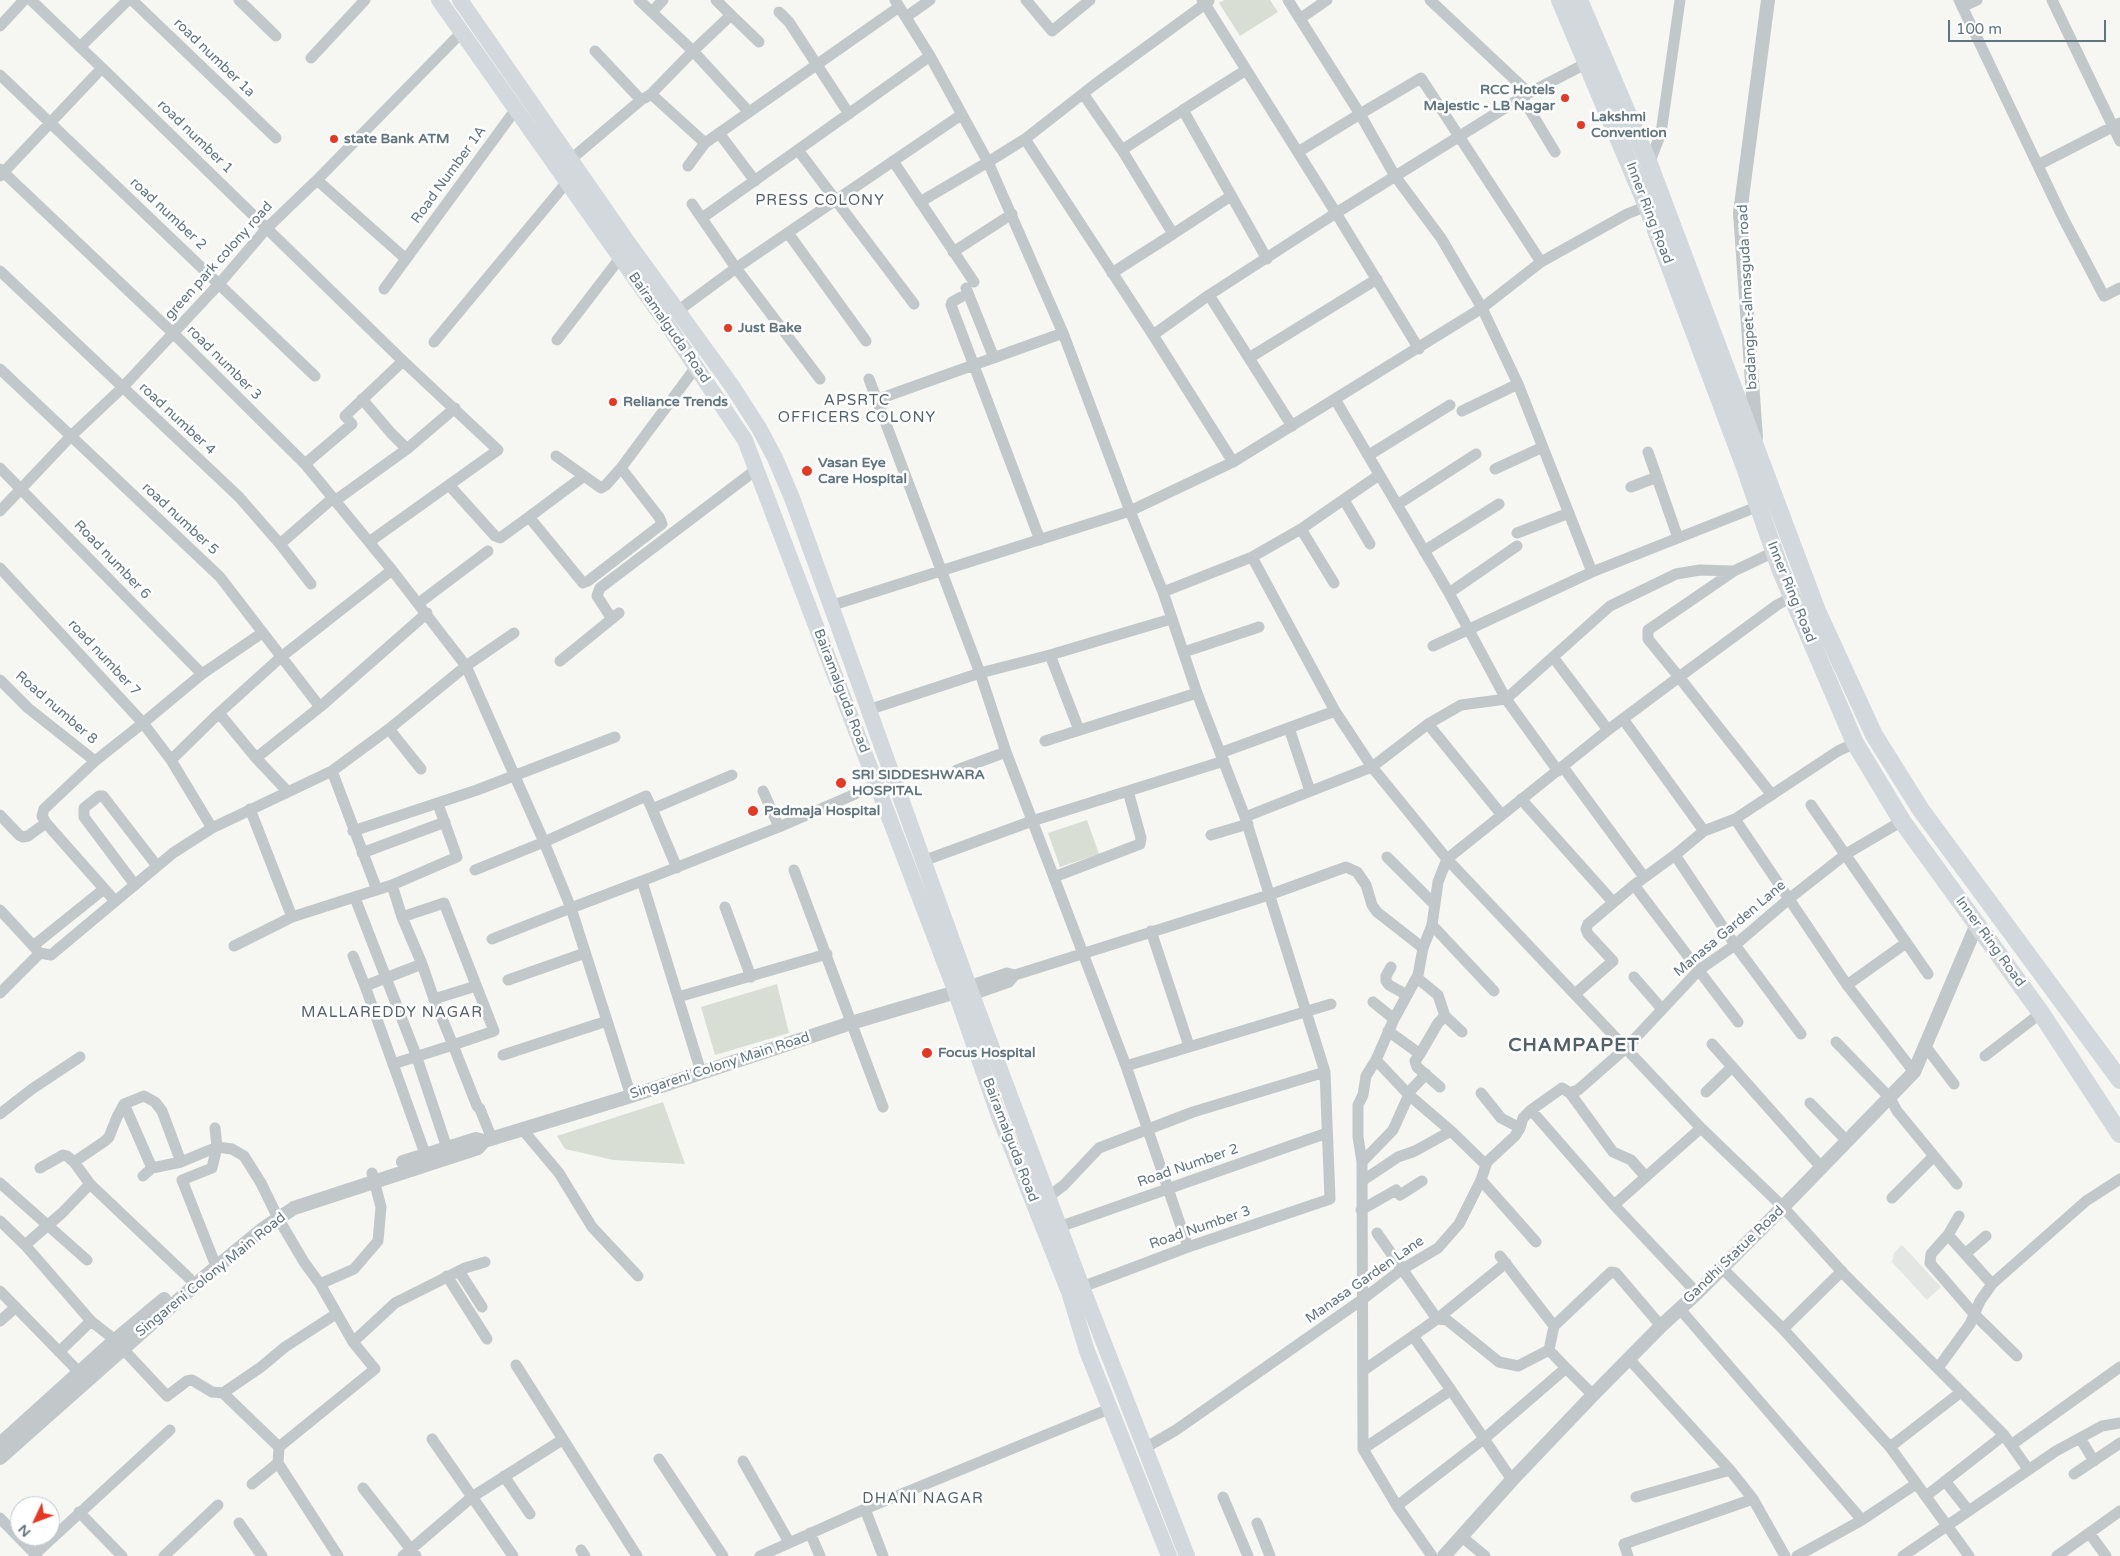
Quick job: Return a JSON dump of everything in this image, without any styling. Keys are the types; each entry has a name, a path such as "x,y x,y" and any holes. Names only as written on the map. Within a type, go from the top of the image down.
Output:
{"highway":[{"name":"Inner Ring Road","path":"1560,0 1646,206 1759,506 1774,552 1855,743 1902,821 2041,1013 2120,1134"},
{"name":"Inner Ring Road","path":"1579,0 1649,164 1743,415 1757,446 1817,611 1874,735 1921,810 2120,1080"}],"main road":[{"name":"Bairamalguda Road","path":"439,0 696,367 747,446 758,469 876,785 966,991 1187,1556"},
{"name":"Bairamalguda Road","path":"460,0 629,244 679,310 732,386 764,437 792,498 923,860 966,991 999,1116 1068,1292 1087,1351 1109,1409 1169,1556"},
{"path":"747,446 764,437"}],"street":[{"path":"0,26 24,0"},
{"name":"road number 1","path":"31,0 403,361 498,450 449,484"},
{"path":"80,48 128,0"},
{"name":"road number 1a","path":"132,0 276,138"},
{"path":"239,0 276,36"},
{"path":"311,58 365,0"},
{"path":"639,0 692,51 749,112"},
{"path":"652,12 663,0"},
{"path":"716,0 759,42"},
{"path":"906,17 930,0"},
{"path":"1026,0 1052,31 1090,0"},
{"path":"1288,0 1360,114 1395,176 1441,238 1482,308 1518,384 1592,572"},
{"path":"1301,18 1327,0"},
{"path":"1430,0 1526,95 1555,152"},
{"path":"1649,164 1661,133 1680,0"},
{"name":"badangpet-almasguda road","path":"1757,446 1740,213 1768,0"},
{"path":"1977,0 1960,4 2062,216 2104,296 2120,288"},
{"path":"2052,0 2117,126 2120,141"},
{"path":"920,202 1024,139 1206,1 1246,70 1419,348"},
{"path":"688,166 705,143 816,64 897,3 930,56 988,162 1012,214 1063,333 1130,511 1163,592 1196,693 1246,820 1325,1072 1328,1134"},
{"path":"779,12 789,22 849,114"},
{"path":"570,160 646,97 731,15"},
{"name":"green park colony road","path":"0,511 71,436 122,388 219,284 267,228 317,180 461,33"},
{"path":"595,51 646,97 705,143"},
{"path":"702,218 930,56"},
{"path":"1153,335 1209,295 1395,176 1526,95 1587,63"},
{"path":"1,172 102,68"},
{"path":"1122,150 1246,70"},
{"name":"road number 2","path":"0,75 315,376"},
{"path":"1298,152 1421,78 1541,262"},
{"path":"1084,95 1122,150 1173,234"},
{"name":"Road Number 1A","path":"384,289 516,109"},
{"path":"1182,110 1267,259"},
{"path":"679,310 736,268 961,115"},
{"path":"2038,165 2117,126"},
{"path":"719,133 755,180"},
{"path":"1024,139 1153,335 1233,462"},
{"path":"798,150 914,304"},
{"path":"893,161 953,252 994,358"},
{"name":"road number 3","path":"1,172 173,333 305,464 427,613 466,666 544,842 571,908 631,1096"},
{"path":"317,180 406,259"},
{"path":"434,342 567,182"},
{"path":"1112,273 1231,196"},
{"path":"692,204 736,268 820,380"},
{"path":"830,606 1130,511 1233,462 1482,308 1541,262 1626,214 1646,206"},
{"path":"953,252 1012,214"},
{"path":"788,233 866,341"},
{"path":"557,340 620,258"},
{"name":"road number 4","path":"0,272 239,497 280,544 311,584"},
{"path":"1249,358 1377,279"},
{"path":"967,289 950,305 1040,540"},
{"path":"1209,295 1292,426"},
{"path":"876,400 1063,333"},
{"path":"305,464 352,424 345,416 403,361"},
{"path":"556,456 601,488 606,485 621,468 696,367"},
{"name":"road number 5","path":"0,369 220,577 320,707"},
{"path":"868,379 980,673 1006,752 1126,1066 1188,1247"},
{"path":"1462,411 1518,384"},
{"path":"362,398 407,449"},
{"path":"1335,399 1448,593 1506,700 1644,877"},
{"path":"1369,456 1450,405"},
{"path":"280,544 334,499 407,449 455,408"},
{"path":"1495,469 1543,447"},
{"path":"1648,452 1678,538"},
{"path":"1397,505 1476,454"},
{"name":"Road number 6","path":"0,468 202,674"},
{"path":"529,517 580,581 586,582 662,524 660,517 621,468"},
{"path":"560,661 615,616 597,596 600,588 758,469"},
{"path":"369,542 449,484 495,536 500,538 584,476"},
{"path":"1163,592 1252,557 1301,530 1379,476"},
{"path":"1630,488 1656,477"},
{"path":"1344,500 1370,544"},
{"path":"1424,551 1499,504"},
{"path":"1433,646 1592,572 1759,506"},
{"path":"1517,533 1569,513"},
{"path":"1301,530 1334,583"},
{"path":"1448,593 1517,546"},
{"path":"419,603 488,551"},
{"path":"1772,795 1648,639 1648,630 1734,570 1774,552"},
{"path":"1252,557 1335,711 1372,766 1447,859 1627,1047 1701,1128 1783,1207 1842,1271 2008,1440 2028,1469"},
{"name":"road number 7","path":"0,568 143,722 171,760 212,828"},
{"path":"171,760 281,657 392,570"},
{"path":"1211,835 1372,766 1428,724 1461,705 1506,700 1610,606 1676,574 1700,570 1734,570"},
{"path":"1432,1556 1397,1506 1363,1449 1362,1162 1358,1137 1358,1105 1363,1095 1366,1076 1417,978 1423,948 1432,925 1438,882 1447,859 1502,814 1623,718 1777,605 1792,597"},
{"path":"256,758 320,707 427,613"},
{"path":"868,710 980,673 1050,655 1171,619"},
{"path":"1184,652 1259,627"},
{"path":"95,762 202,674 262,633"},
{"path":"0,910 36,950 51,955 174,853 212,828 332,771 466,666 514,633"},
{"path":"1050,655 1079,730"},
{"path":"1553,657 1608,730"},
{"name":"Road number 8","path":"0,680 28,708 95,762 44,810 42,816 46,823"},
{"path":"1045,741 1196,693"},
{"path":"923,860 1032,821 1128,792 1222,757 1288,728 1335,711"},
{"path":"219,713 256,758 288,792"},
{"path":"1623,718 1704,831"},
{"path":"1428,724 1502,814"},
{"path":"1288,728 1310,791"},
{"path":"388,729 421,769"},
{"path":"354,831 438,804 615,737"},
{"path":"1575,994 1613,962 1588,934 1586,929 1588,924 1634,884 1676,856 1704,831 1735,819 1838,751 1855,743"},
{"path":"957,770 1006,752"},
{"path":"332,771 377,890"},
{"path":"652,809 732,774"},
{"path":"492,939 677,868 876,785"},
{"path":"763,791 779,827"},
{"path":"1054,877 1140,844 1141,838 1128,792"},
{"path":"135,885 84,817 84,808 99,796 103,796 157,866"},
{"path":"475,870 544,842 646,796 677,868"},
{"path":"1521,799 1613,902"},
{"path":"234,946 292,917 392,885 457,857 438,804"},
{"path":"1811,805 1928,974"},
{"path":"250,809 292,917"},
{"path":"0,815 19,836 23,837 28,836 46,823 115,901"},
{"path":"1735,819 1790,898 1846,985 1914,1072"},
{"name":"Manasa Garden Lane","path":"1145,1448 1176,1430 1363,1299 1401,1270 1438,1248 1459,1224 1481,1180 1487,1162 1520,1128 1523,1118 1531,1110 1562,1088 1570,1093 1578,1090 1627,1047 1699,970 1735,945 1846,854 1902,821"},
{"path":"362,853 445,822"},
{"path":"1676,856 1735,945 1800,1034"},
{"path":"1387,857 1434,904"},
{"path":"966,991 1007,973 1015,975 1269,895 1346,867 1357,872 1366,885 1372,905 1377,912 1423,948"},
{"path":"794,870 827,954 850,1023 882,1107"},
{"path":"642,881 701,1072"},
{"path":"1634,884 1738,1022"},
{"path":"392,885 402,917 477,1106 476,1111 488,1140"},
{"path":"0,993 36,950 104,889"},
{"path":"355,898 416,1055 447,1148"},
{"path":"393,1064 494,1031 444,903 402,917"},
{"path":"725,907 751,977"},
{"name":"Gandhi Statue Road","path":"1444,1556 1512,1480 1593,1395 1783,1207 1914,1072 1978,924"},
{"path":"1432,925 1494,991"},
{"path":"1151,931 1189,1046"},
{"path":"1846,985 1906,943"},
{"path":"508,980 585,954"},
{"path":"678,997 827,954"},
{"path":"353,956 427,1160"},
{"path":"365,986 422,964"},
{"path":"1391,967 1386,980 1390,985 1407,995"},
{"path":"1634,977 1662,1009"},
{"path":"1417,978 1438,995 1446,1016 1462,1032"},
{"path":"434,999 476,986"},
{"name":"Singareni Colony Main Road","path":"0,1458 119,1344 290,1202 427,1160 478,1148 488,1140 631,1096 850,1023 966,991"},
{"path":"1373,1002 1394,1019"},
{"path":"1126,1066 1331,1004"},
{"path":"1986,1056 2041,1013"},
{"path":"1440,1087 1415,1064 1438,1023 1446,1016"},
{"path":"502,1055 607,1021"},
{"path":"1388,1031 1420,1054"},
{"path":"1836,1042 1890,1098 1897,1111 1957,1184"},
{"path":"1712,1044 1821,1168"},
{"path":"1926,1046 1954,1084"},
{"path":"0,1114 32,1089 80,1058"},
{"path":"1376,1060 1408,1095 1451,1131 1486,1165"},
{"path":"1706,1092 1732,1067"},
{"path":"1048,1197 1064,1185 1099,1148 1146,1128 1193,1112 1325,1072"},
{"path":"1362,1162 1393,1130 1408,1095 1426,1074"},
{"path":"1481,1093 1501,1118 1520,1128"},
{"path":"1570,1093 1613,1152 1631,1160 1646,1176"},
{"path":"74,1162 109,1137 116,1117 124,1104 144,1096 155,1102 162,1111 181,1162"},
{"path":"1810,1103 1847,1141"},
{"path":"124,1104 148,1172 181,1162 218,1147 232,1149 244,1156 261,1182 276,1215 304,1262 320,1284 353,1342 375,1369 279,1446 278,1463 338,1556"},
{"path":"1531,1110 1614,1205 1697,1293"},
{"path":"214,1261 182,1180 212,1168 218,1147 215,1128"},
{"path":"1614,1205 1701,1128"},
{"path":"522,1129 559,1173 592,1227 638,1276"},
{"path":"1362,1181 1398,1157 1415,1151 1451,1131"},
{"name":"Road Number 2","path":"1059,1227 1328,1134"},
{"name":"Road Number 3","path":"1082,1287 1188,1247 1330,1199 1328,1134"},
{"name":"Singareni Colony Main Road","path":"427,1160 447,1148 476,1139 488,1140"},
{"path":"40,1168 63,1155 67,1156 74,1162 90,1184 189,1278"},
{"path":"1892,1198 1934,1156"},
{"path":"320,1284 354,1269 378,1241 381,1207 373,1177"},
{"path":"1938,1368 1970,1324 1992,1284 2086,1201 2120,1179"},
{"path":"1481,1180 1536,1242"},
{"path":"1361,1210 1396,1190 1400,1195 1422,1181"},
{"path":"0,1183 87,1260"},
{"path":"25,1245 90,1184"},
{"name":"Singareni Colony Main Road","path":"163,1307 189,1278 276,1215"},
{"path":"1959,1216 1948,1235 1931,1254 1930,1263 1974,1314 2017,1356"},
{"path":"2,1226 25,1245 91,1321 119,1344 166,1396 186,1381 192,1380 212,1392 223,1393 279,1446"},
{"path":"1377,1233 1401,1270 1437,1318 1447,1320 1499,1362 1518,1366 1549,1350"},
{"path":"1948,1235 1992,1284"},
{"path":"1965,1254 1986,1236"},
{"path":"1364,1370 1437,1318 1503,1259 1554,1326"},
{"path":"353,1342 395,1303 447,1276 485,1262"},
{"path":"1722,1268 1783,1329 1890,1447 1969,1556"},
{"path":"459,1271 482,1307"},
{"path":"1783,1329 1842,1271"},
{"path":"1549,1350 1554,1326 1611,1272 1616,1273 1661,1326"},
{"path":"447,1276 487,1339"},
{"path":"0,1291 80,1373"},
{"path":"0,1321 16,1307"},
{"path":"1679,1308 1862,1520"},
{"path":"223,1393 261,1367 284,1347 336,1314"},
{"path":"59,1352 91,1321"},
{"path":"1413,1336 1512,1480"},
{"path":"1549,1350 1593,1395"},
{"path":"1629,1359 1730,1470 1753,1499 1786,1556"},
{"name":"Singareni Colony Main Road","path":"0,1444 80,1373 100,1362"},
{"path":"516,1365 637,1556"},
{"path":"1926,1496 1945,1480 2120,1367"},
{"path":"1397,1506 1484,1438 1566,1368"},
{"path":"1363,1449 1451,1390"},
{"path":"1890,1447 1961,1392"},
{"path":"760,1556 865,1509 1109,1409"},
{"path":"1903,1556 1916,1552 1947,1525 2028,1469 2102,1426 2120,1423"},
{"path":"0,1518 36,1555 79,1512 170,1430"},
{"path":"2080,1438 2094,1461"},
{"path":"432,1439 513,1556"},
{"path":"363,1488 409,1554 472,1497 562,1440"},
{"path":"2074,1474 2120,1443"},
{"path":"660,1459 724,1556"},
{"path":"743,1461 789,1542"},
{"path":"252,1484 278,1463"},
{"path":"1636,1497 1730,1470"},
{"path":"504,1476 530,1514"},
{"path":"1945,1480 1968,1510"},
{"path":"1797,1556 1862,1520 1916,1484"},
{"path":"1223,1497 1248,1556"},
{"path":"1628,1556 1624,1544 1753,1499"},
{"path":"164,1556 218,1506"},
{"path":"865,1509 883,1556"},
{"path":"2056,1556 2090,1534 2120,1511"},
{"path":"79,1512 122,1556"},
{"path":"239,1523 262,1556"},
{"path":"1257,1523 1270,1556"},
{"path":"810,1533 820,1556"},
{"path":"2090,1534 2106,1556"},
{"path":"1462,1538 1484,1556"}],"shaded area":[{"path":"1224,0 1270,0 1278,12 1240,36 1219,3"},
{"path":"1087,820 1099,854 1060,867 1048,833"},
{"path":"777,984 789,1033 715,1055 701,1007"},
{"path":"663,1102 685,1164 613,1160 565,1149 557,1136"},
{"path":"1902,1245 1941,1287 1927,1300 1892,1262 1894,1253"}],"place":[{"name":"RCC Hotels Majestic - LB Nagar","path":"1565,98"},
{"name":"Lakshmi Convention","path":"1581,125"},
{"name":"state Bank ATM","path":"334,139"},
{"name":"Just Bake","path":"728,328"},
{"name":"Reliance Trends","path":"613,402"},
{"name":"Vasan Eye Care Hospital","path":"807,471"},
{"name":"SRI SIDDESHWARA HOSPITAL","path":"841,783"},
{"name":"Padmaja Hospital","path":"753,811"},
{"name":"Focus Hospital","path":"927,1053"}],"district":[{"name":"PRESS COLONY","path":"820,201"},
{"name":"APSRTC OFFICERS COLONY","path":"857,410"},
{"name":"MALLAREDDY NAGAR","path":"392,1013"},
{"name":"CHAMPAPET","path":"1574,1046"},
{"name":"DHANI NAGAR","path":"923,1499"}]}
